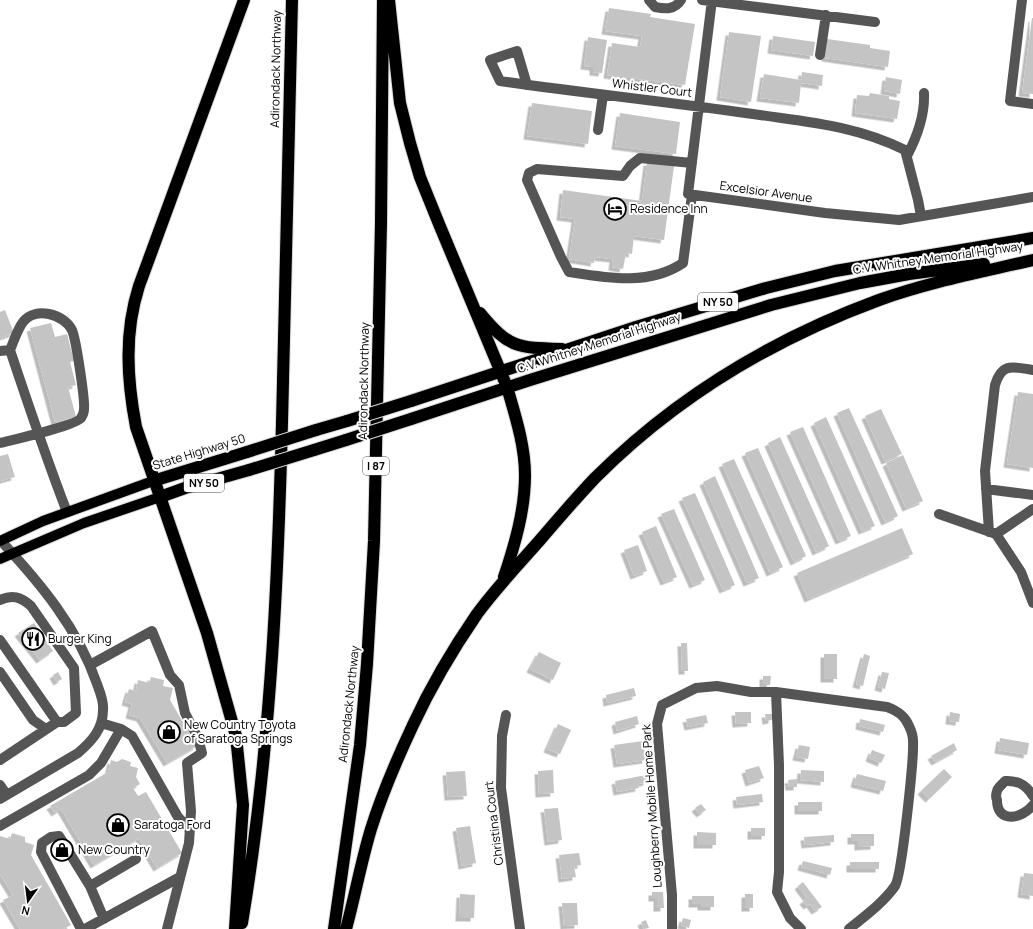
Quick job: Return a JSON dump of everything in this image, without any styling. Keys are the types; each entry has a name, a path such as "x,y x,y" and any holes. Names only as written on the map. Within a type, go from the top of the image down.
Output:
{"highway":[{"path":"235,929 243,805 236,736 207,633 160,497 153,481 136,427 130,394 128,339 131,314 139,286 160,225 244,0"},
{"name":"Adirondack Northway","path":"241,929 253,854 260,792 277,589 292,0"},
{"name":"Adirondack Northway","path":"334,929 360,745 368,664 374,549 381,223 383,0"},
{"path":"389,0 394,61 400,103 420,177 470,301 501,372 515,415 523,451 525,474 524,497 516,541 503,582"},
{"name":"C.V. Whitney Memorial Highway","path":"412,401 694,309 835,271 1033,238"},
{"path":"346,929 371,828 413,725 453,651 478,613 503,582 578,496 614,460 672,411 732,370 806,331 879,300 915,288 1033,259"},
{"name":"C.V. Whitney Memorial Highway","path":"160,497 185,488 346,440 719,320 860,283 909,274 1033,259"},
{"path":"470,301 495,332 517,346 525,348 571,349"},
{"name":"State Highway 50","path":"153,481 412,401"}],"main road":[{"name":"State Highway 50","path":"0,540 67,512 153,481"},
{"name":"NY 50","path":"0,559 84,523 160,497"}],"street":[{"path":"649,0 655,7 664,9 672,8 679,4 681,0"},
{"path":"692,164 640,158 630,166 624,176 537,169 529,172 527,180 569,272 622,279 651,276 673,269 683,263 692,195 688,194 692,164 699,106 709,0 875,22"},
{"path":"1022,0 1010,100 1033,104"},
{"path":"820,55 826,15"},
{"name":"Whistler Court","path":"527,85 603,96 699,106 834,125 888,141 905,150 907,156"},
{"path":"921,216 907,156 914,142 923,112 924,93"},
{"path":"598,130 603,96"},
{"name":"Excelsior Avenue","path":"692,195 825,214 899,220 1033,197"},
{"path":"0,443 38,432 73,423 81,419 84,410 84,394 72,330 62,318 53,314 34,314 23,321 5,350 38,432 67,512"},
{"path":"1033,370 1012,367 1005,368 999,374 995,385 985,471 986,489 993,533 1021,572 1033,603"},
{"path":"986,489 1033,495"},
{"path":"993,533 1033,509"},
{"path":"939,514 993,533"},
{"path":"0,540 51,599 72,630 90,665 102,698 103,710 98,732 90,743 78,753 3,797 0,785"},
{"path":"0,600 7,597 15,597 31,606 74,668 77,703 76,713 72,718 64,722 57,722 0,760"},
{"path":"90,665 152,631 170,675 178,685 185,713 198,738 202,753 187,763 191,811 189,843 167,929"},
{"path":"0,640 57,722"},
{"path":"0,672 33,720 46,729"},
{"name":"Loughberry Mobile Home Park","path":"672,929 672,896 657,724 662,705 696,688 718,686 751,692 776,692 887,708 896,711 904,717 910,727 913,741 912,759 902,858 896,884 879,904 849,929"},
{"path":"776,692 779,773 779,872 777,892 790,918 801,929"},
{"name":"Christina Court","path":"506,715 502,736 501,788 520,929"},
{"path":"101,723 121,729 132,736 178,816 190,830"},
{"path":"0,826 89,776 101,763 121,729"},
{"path":"1033,796 1028,788 1014,780 1005,781 996,792 997,806 1003,814 1011,817 1021,816 1033,805"},
{"path":"81,929 41,852 42,843 50,837 59,836 90,886 104,919"},
{"path":"90,886 136,859"},
{"path":"85,929 180,877"}],"building":[{"path":"609,8 651,14 650,17 695,24 685,85 607,75 612,43 640,47 642,36 605,31"},
{"path":"1033,18 1033,94 1022,93"},
{"path":"729,32 761,36 751,102 720,97"},
{"path":"773,36 815,42 813,56 771,50"},
{"path":"588,37 607,40 602,73 593,72 593,67 584,66"},
{"path":"827,39 870,45 870,48 890,51 888,67 825,58"},
{"path":"802,72 823,75 822,86 801,83 799,103 760,98 764,74 801,80"},
{"path":"886,77 902,80 900,94 884,91"},
{"path":"870,93 889,96 889,99 900,101 897,119 855,113 857,95 869,96"},
{"path":"532,103 592,111 588,144 527,136"},
{"path":"620,113 680,122 676,154 615,146"},
{"name":"Residence Inn","path":"647,162 674,166 664,240 634,236 632,254 626,253 623,269 612,267 613,259 595,257 594,263 569,259 575,219 560,217 563,190 642,201"},
{"path":"5,310 14,333 0,338 0,312"},
{"path":"51,323 55,337 67,334 74,361 70,362 76,385 68,387 76,417 55,422 30,328"},
{"path":"1018,392 1033,394 1033,468 1007,464"},
{"path":"849,408 898,516 885,522 837,413"},
{"path":"881,409 902,454 885,461 865,416"},
{"path":"826,417 875,526 862,531 814,423"},
{"path":"803,427 851,536 839,541 790,432"},
{"path":"780,437 829,546 816,552 768,443"},
{"path":"758,448 806,556 794,562 745,453"},
{"path":"8,454 15,477 0,481 0,456"},
{"path":"903,455 923,501 906,508 886,463"},
{"path":"734,459 783,567 770,573 722,464"},
{"path":"715,476 759,578 747,583 703,482"},
{"path":"695,493 735,585 723,590 682,498"},
{"path":"674,509 705,580 693,585 661,514"},
{"path":"656,526 677,577 664,582 642,532"},
{"path":"902,528 913,554 808,599 797,573"},
{"path":"638,545 647,571 634,576 624,550"},
{"name":"Burger King","path":"34,623 53,651 40,660 18,633"},
{"path":"681,643 687,643 688,671 682,671"},
{"path":"539,652 561,663 553,680 530,669"},
{"path":"824,654 837,654 837,679 824,679"},
{"path":"864,654 870,656 863,686 856,684"},
{"path":"58,672 62,679 57,682 53,675"},
{"path":"882,672 889,673 885,689 878,687"},
{"path":"763,676 771,676 770,685 763,685"},
{"name":"New Country Toyota of Saratoga Springs","path":"151,677 164,680 163,686 173,688 170,700 197,746 167,763 140,718 129,715 132,704 125,702 129,689 136,691 138,680 149,683"},
{"path":"634,688 636,696 607,703 606,695"},
{"path":"735,712 751,712 751,723 736,724"},
{"path":"950,712 960,714 959,722 949,721"},
{"path":"765,714 772,714 772,720 766,721"},
{"path":"706,715 708,723 688,727 686,719"},
{"path":"637,716 639,724 617,731 615,722"},
{"path":"860,719 885,725 883,732 859,726"},
{"path":"558,724 571,730 560,754 547,749"},
{"path":"1000,738 1029,743 1027,755 998,750"},
{"path":"643,741 646,760 617,764 614,745"},
{"path":"954,743 957,750 935,762 931,756"},
{"path":"799,745 810,747 808,759 796,757"},
{"path":"872,750 885,755 881,763 869,758"},
{"name":"Saratoga Ford","path":"122,759 131,762 130,766 138,768 136,777 140,784 133,788 138,796 146,792 182,853 157,868 139,838 94,865 61,809 55,813 50,806 108,772 111,760 117,762"},
{"path":"759,766 764,778 749,783 745,770"},
{"path":"944,769 952,777 929,799 921,791"},
{"path":"553,770 554,793 539,794 538,771"},
{"path":"801,770 824,771 824,782 800,780"},
{"path":"465,771 467,796 448,797 446,772"},
{"path":"857,774 886,781 883,791 854,784"},
{"path":"646,775 647,782 638,784 639,788 617,792 615,781"},
{"path":"797,779 797,787 789,787 788,780"},
{"path":"762,794 763,802 737,805 736,797"},
{"path":"798,802 822,802 822,811 798,811"},
{"path":"701,804 706,810 700,814 695,808"},
{"path":"558,808 562,840 548,842 544,809"},
{"path":"470,826 476,863 462,866 456,828"},
{"path":"751,828 765,828 765,836 751,836"},
{"path":"697,832 716,833 716,845 697,845"},
{"path":"12,833 25,837 25,842 34,845 31,855 71,925 63,929 20,929 3,900 13,895 0,874 0,836 10,839"},
{"path":"851,834 874,834 874,846 858,847 858,841 851,841"},
{"path":"834,835 834,842 805,845 804,837"},
{"path":"579,853 581,865 574,866 576,877 562,879 559,855"},
{"path":"803,861 832,868 830,875 801,867"},
{"path":"850,862 879,862 879,869 850,869"},
{"path":"1024,873 1033,874 1033,896 1021,894"},
{"path":"803,882 822,907 815,911 810,904 807,906 803,901 807,898 798,886"},
{"path":"652,892 663,892 664,908 657,908 657,898 652,898"},
{"path":"460,894 475,895 474,918 459,918"},
{"path":"745,894 753,894 753,908 745,908"},
{"path":"692,896 714,896 714,907 701,907 701,904 692,904"},
{"path":"562,903 577,903 578,925 564,926"},
{"path":"683,918 691,920 689,928 681,925"},
{"path":"646,920 649,928 644,929 641,922"}],"place":[{"name":"Residence Inn","path":"615,209"},
{"name":"Burger King","path":"33,639"},
{"name":"New Country Toyota of Saratoga Springs","path":"169,732"},
{"name":"Saratoga Ford","path":"118,825"},
{"name":"New Country","path":"62,850"}]}
